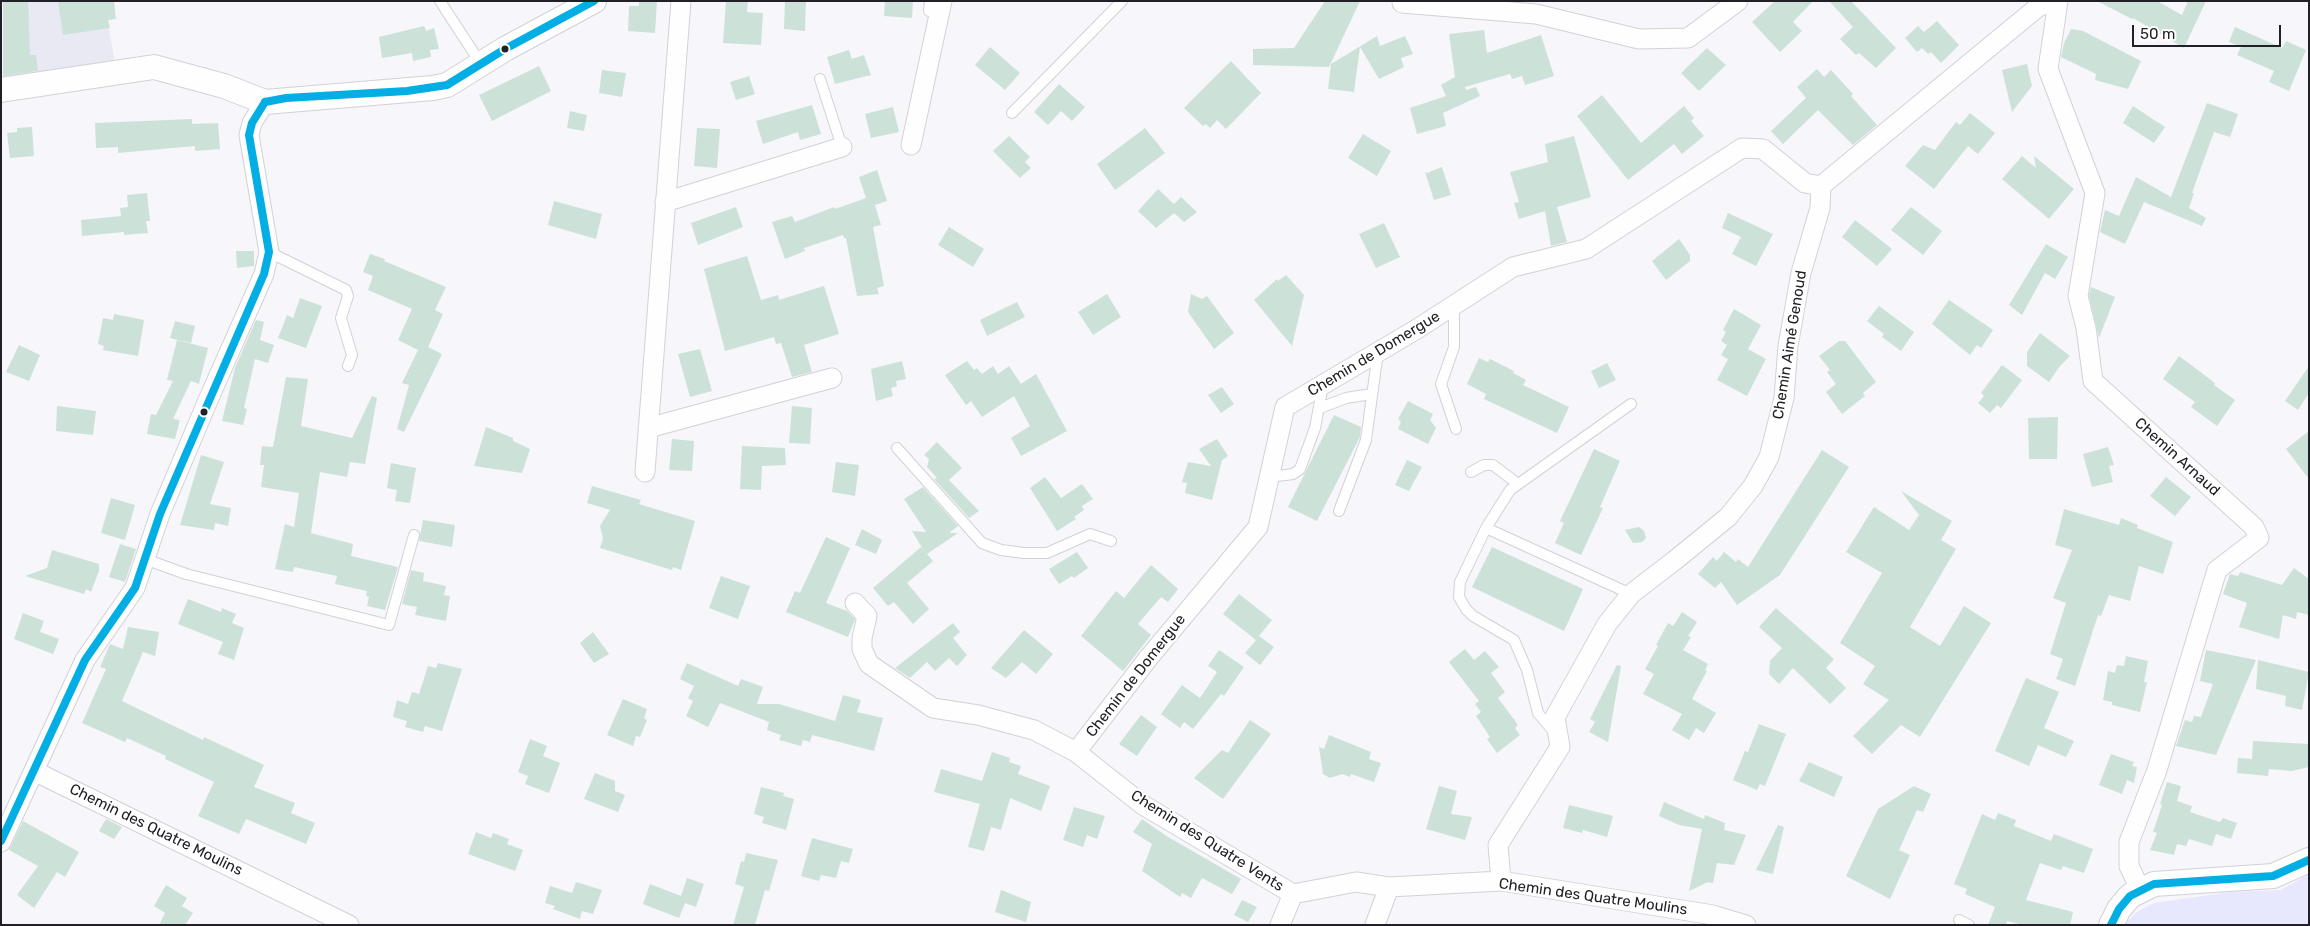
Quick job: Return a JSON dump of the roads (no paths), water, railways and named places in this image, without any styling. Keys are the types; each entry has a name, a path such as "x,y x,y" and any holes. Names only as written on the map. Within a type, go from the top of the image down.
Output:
{"street":[{"path":"1,90 154,67 224,86 265,102 433,88 447,85 505,49 594,1"},
{"path":"645,472 680,1"},
{"path":"1402,1 1402,3 1536,14 1639,39 1688,38 1738,1"},
{"path":"1821,186 2038,7 2051,1"},
{"name":"Chemin Arnaud","path":"2058,1 2048,69 2095,194 2078,296 2086,328 2094,381 2254,527 2259,538 2217,570 2157,770 2129,842 2129,866 2140,889"},
{"path":"911,145 934,4"},
{"path":"1,842 85,660 96,641 131,594 164,506 264,274 269,252 249,135 252,123 265,102"},
{"path":"666,202 842,147"},
{"name":"Chemin de Domergue","path":"1076,752 1150,656 1258,527 1285,407 1378,352 1513,267 1586,249 1742,148 1763,149 1806,183 1821,186"},
{"name":"Chemin Aimé Genoud","path":"1501,881 1498,845 1560,747 1555,717 1607,624 1630,594 1674,562 1728,517 1753,486 1769,457 1784,398 1788,346 1799,282 1820,208 1821,186"},
{"path":"648,428 832,378"},
{"name":"Chemin des Quatre Vents","path":"855,603 867,616 862,638 862,649 869,664 933,708 978,715 1034,730 1076,752 1143,805 1292,894"},
{"name":"Chemin des Quatre Moulins","path":"34,770 349,925"},
{"path":"2112,925 2119,909 2130,896 2140,889 2154,884 2273,876 2309,860"},
{"name":"Chemin des Quatre Moulins","path":"1292,894 1356,882 1388,887 1501,881 1713,915 1746,925"},
{"path":"1375,925 1388,887"},
{"path":"1280,925 1292,894"}],"lane":[{"path":"440,1 481,65"},
{"path":"1012,113 1122,1"},
{"path":"820,79 842,147"},
{"path":"269,252 346,290 348,296 341,318 352,355 348,366"},
{"path":"1454,305 1454,347 1441,384 1456,429"},
{"path":"1338,511 1366,440 1378,352"},
{"path":"1269,477 1294,474 1300,469 1315,428 1323,385"},
{"path":"1320,408 1346,398 1372,394"},
{"path":"1558,737 1538,713 1527,670 1514,640 1473,616 1466,609 1460,597 1460,582 1486,528 1510,490 1630,404"},
{"path":"897,448 982,543 1001,550 1024,553 1047,552 1090,534 1111,541"},
{"path":"1471,472 1484,464 1493,465 1518,484"},
{"path":"1486,528 1630,594"},
{"path":"145,560 186,574 389,625 414,535"}]}
